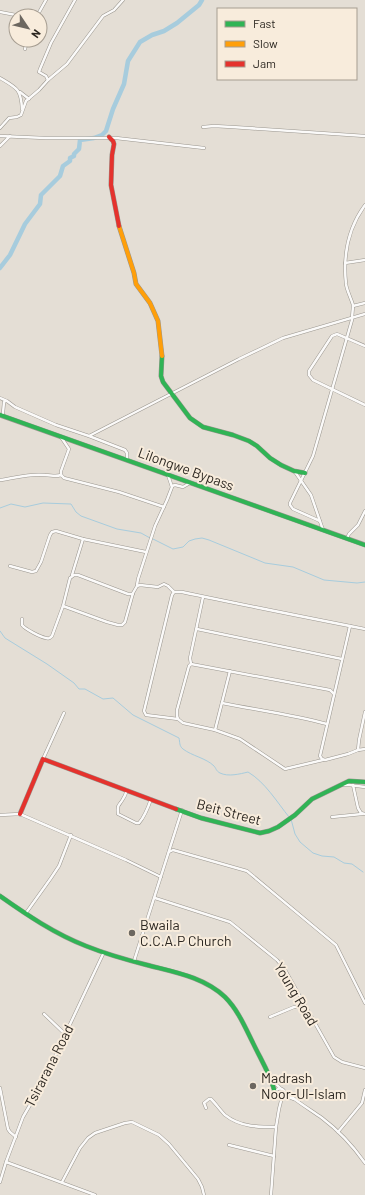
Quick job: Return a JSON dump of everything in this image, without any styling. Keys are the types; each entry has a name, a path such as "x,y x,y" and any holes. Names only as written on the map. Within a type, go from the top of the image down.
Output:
{"street":[{"path":"48,80 46,76 39,72 40,69 51,43 75,0"},
{"path":"123,0 114,10 103,16 67,64 48,80 24,104 19,116 9,118 1,127 0,136 45,138 109,137 204,148"},
{"path":"0,78 29,99"},
{"path":"18,90 21,96 22,111"},
{"path":"204,127 232,127 365,136"},
{"path":"0,146 10,136"},
{"path":"109,137 114,144 112,154 111,185 121,233 136,284 150,302 158,321 162,351 163,382 190,418 203,427 249,441 270,458 294,471 305,473"},
{"path":"320,521 292,509 290,505 313,456 352,317 353,306 347,286 345,262 349,235 356,218 365,205"},
{"path":"345,262 365,260"},
{"path":"353,306 365,303"},
{"path":"89,436 282,338 365,314"},
{"path":"365,346 337,334 332,336 309,371 309,374 313,380 365,405"},
{"path":"0,398 7,401 14,407 56,425 125,450 127,453 127,460"},
{"path":"1,414 4,402 7,401"},
{"name":"Lilongwe Bypass","path":"1,414 365,546"},
{"path":"61,437 68,448"},
{"path":"61,475 68,448 74,441"},
{"path":"294,471 311,495 323,530"},
{"path":"0,480 32,474 56,477 61,475"},
{"path":"63,606 120,626 125,622 156,522 164,507 172,486 167,474"},
{"path":"61,475 66,479 119,492 164,507"},
{"path":"172,486 176,485 183,487 191,483"},
{"path":"346,539 358,525 365,511"},
{"path":"10,566 32,572 36,571 41,562 50,535 54,531 83,539 146,552"},
{"path":"22,619 21,622 23,627 49,638 52,636 63,606 70,578 83,539"},
{"path":"72,575 78,575 128,594 133,593"},
{"path":"137,586 158,587 166,584 174,592 182,592 365,628"},
{"path":"174,592 172,595 144,711 146,715 173,720 178,719"},
{"path":"203,597 190,658 191,664 188,666 177,710 178,719 183,723 215,730 244,740 285,769 365,749"},
{"path":"324,760 320,756 350,626"},
{"path":"197,629 342,659"},
{"path":"191,664 330,690 334,695"},
{"path":"215,730 230,671"},
{"path":"222,703 291,715 327,724"},
{"path":"358,750 358,740 365,712"},
{"path":"20,814 64,713"},
{"path":"43,759 182,810"},
{"name":"Beit Street","path":"134,962 182,810 201,818 264,833 289,820 312,800 349,780 365,782"},
{"path":"337,787 345,785 365,787"},
{"path":"353,785 358,808 364,814"},
{"path":"128,790 118,804 118,814 139,824 148,809 151,798"},
{"path":"0,815 20,814 71,835 161,877"},
{"path":"332,817 364,814"},
{"path":"25,914 59,866 71,835"},
{"path":"169,852 173,850 247,871 336,946 365,1004"},
{"path":"0,896 25,914 64,936 86,946 134,962 157,967 199,980 220,992 232,1004 240,1017 271,1079 279,1109"},
{"name":"Young Road","path":"155,898 224,920 235,926 284,968 334,1056 342,1062 365,1068"},
{"name":"Tsirarana Road","path":"0,1182 23,1117 41,1086 104,952"},
{"path":"270,1017 294,1007 305,1006"},
{"path":"44,1014 65,1034"},
{"path":"271,1079 282,1090 338,1132 359,1153 365,1163"},
{"path":"0,1088 8,1129 16,1137"},
{"path":"276,1095 278,1089 282,1090"},
{"path":"271,1195 276,1127 279,1109 284,1094 282,1090"},
{"path":"338,1132 363,1103 365,1090"},
{"path":"276,1095 279,1098 288,1097 294,1099"},
{"path":"206,1108 204,1103 211,1099 224,1114 236,1121 251,1126 276,1127"},
{"path":"62,1182 80,1148 88,1138 95,1133 132,1122 159,1135 169,1144 198,1179 204,1195"},
{"path":"229,1145 274,1156"},
{"path":"6,1162 95,1195"},
{"path":"81,1195 83,1190"}],"waterway":[{"path":"0,268 10,255 25,224 40,204 41,195 60,176 63,166 70,161 70,158 74,156 79,149 80,140 94,138 102,135 106,131 113,109 124,84 128,61 140,42 177,23 199,5 202,0"},
{"path":"0,508 11,504 25,507 43,503 71,504 76,512 81,516 117,529 141,533 150,538"},
{"path":"153,539 173,549 183,547 189,541 202,538 265,563 293,567 324,580 357,583 365,582"},
{"path":"0,631 5,638 47,664 74,683 79,689 85,689 103,699 113,698 133,715 179,738 180,745 183,749 211,763 220,773 230,775 248,772 260,781 289,817"},
{"path":"291,819 295,834 300,842 313,853 322,856 334,857 344,863 352,864 363,872"}],"traffic: fast":[{"path":"162,356 161,376 163,382 190,418 203,427 249,441 281,465 294,471 305,473"},
{"path":"0,415 365,545"},
{"path":"176,809 201,818 260,833 278,827 295,815 312,799 349,781 365,782"},
{"path":"0,896 63,936 116,957 188,976 217,990 230,1002 241,1019 268,1074 275,1093"}],"traffic: slow":[{"path":"119,226 136,284 150,303 158,321 162,356"}],"traffic: jam":[{"path":"109,137 114,144 111,185 119,226"},
{"path":"20,814 43,759 176,809"}],"place":[{"name":"Bwaila C.C.A.P Church","path":"132,933"},
{"name":"Madrash Noor-Ul-Islam","path":"253,1086"}]}
